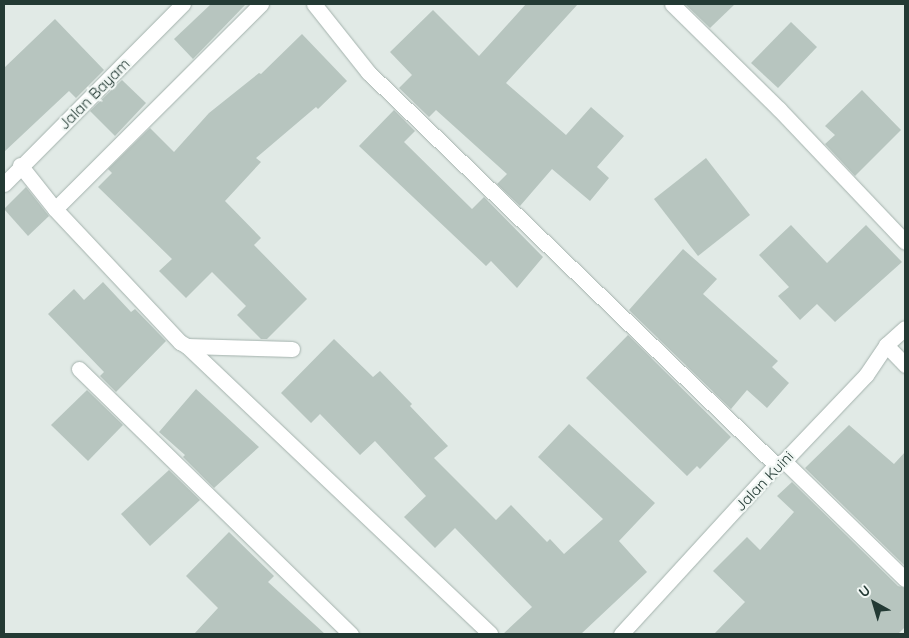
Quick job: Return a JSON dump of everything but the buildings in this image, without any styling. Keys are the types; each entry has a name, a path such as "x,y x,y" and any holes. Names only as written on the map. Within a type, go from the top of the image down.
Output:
{"street":[{"name":"Jalan Bayam","path":"4,184 20,165 184,4"},
{"path":"55,209 261,4"},
{"path":"314,4 368,72 905,579"},
{"path":"672,4 780,110 905,242"},
{"path":"20,165 55,209 180,342 187,346 490,634"},
{"name":"Jalan Kuini","path":"622,634 780,463 866,375 886,345 905,328"},
{"path":"886,345 905,365"},
{"path":"187,346 292,349"},
{"path":"79,368 273,561 351,634"}]}
